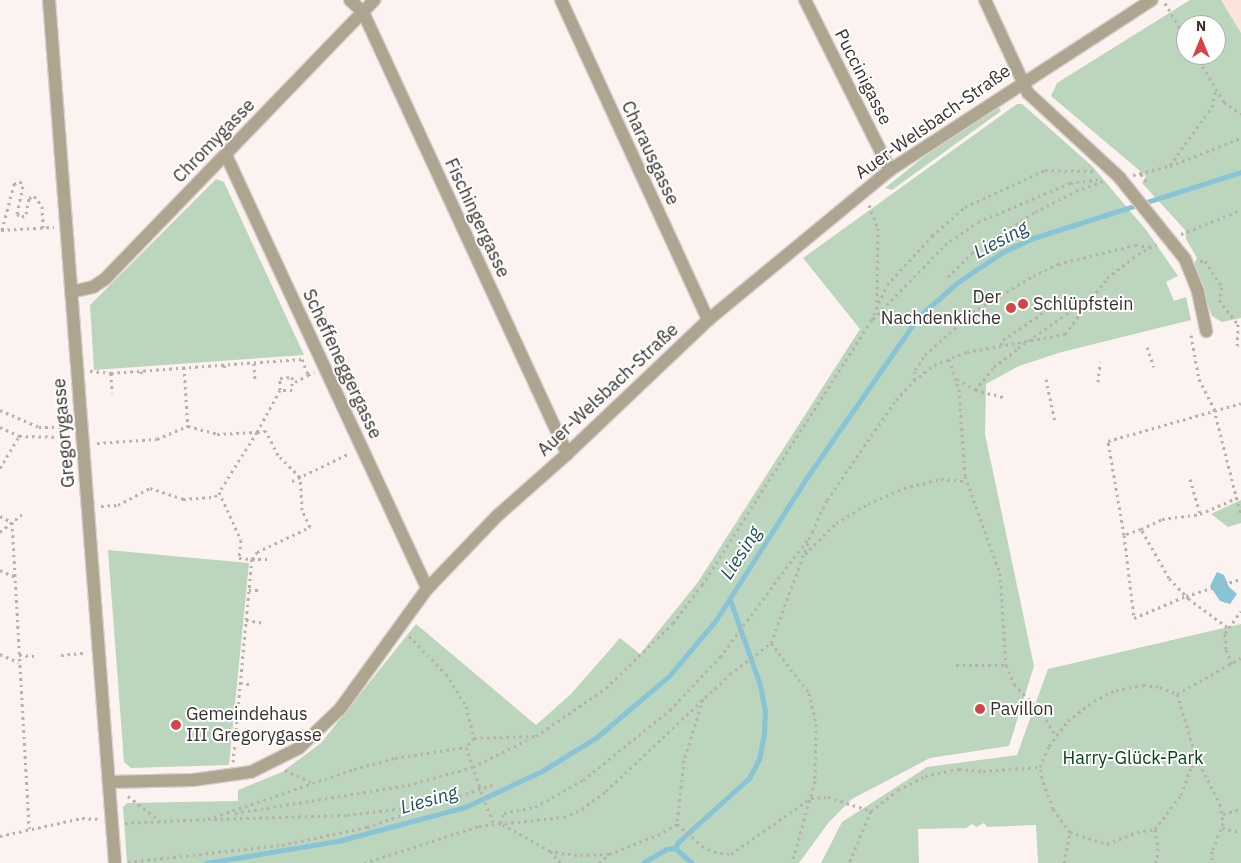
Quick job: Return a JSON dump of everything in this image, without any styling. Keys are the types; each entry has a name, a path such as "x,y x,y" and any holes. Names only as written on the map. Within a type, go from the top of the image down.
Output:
{"street":[{"path":"39,0 49,5"},
{"name":"Fischingergasse","path":"350,0 363,12 567,454"},
{"name":"Chromygasse","path":"71,292 93,287 105,279 374,0"},
{"name":"Charausgasse","path":"561,0 708,320"},
{"name":"Puccinigasse","path":"805,0 890,170"},
{"path":"985,0 1028,93 1118,177 1161,227 1185,260 1198,292 1206,331"},
{"name":"Auer-Welsbach-Straße","path":"109,782 193,780 251,772 277,762 300,748 340,709 427,588 497,516 567,454 708,320 890,170 1023,81 1152,0"},
{"name":"Gregorygasse","path":"49,5 80,435 88,506 115,863"},
{"name":"Scheffeneggergasse","path":"226,155 427,588"}],"path":[{"path":"1163,0 1176,22"},
{"path":"1202,65 1224,102 1241,114"},
{"path":"1170,166 1212,107 1216,88"},
{"path":"208,819 228,814 408,785 473,768 532,738 606,688 673,623 702,585 871,321 938,251 978,222 1070,183 1141,174 1170,166 1241,138"},
{"path":"871,321 876,304 887,285 914,254 965,207 1045,170 1118,177"},
{"path":"1141,174 1148,184"},
{"path":"948,276 972,254 1043,208 1076,191 1118,177"},
{"path":"43,228 42,206 34,196 29,198 26,214 22,217 17,214 23,186 20,181 14,184 1,230 66,227"},
{"path":"874,210 878,228 876,304"},
{"path":"364,863 494,824 547,821 582,809 703,699 771,642 812,532 828,500 896,400 914,381 949,359 1000,345 1065,334 1090,297 1106,278 1152,247 1241,210"},
{"path":"914,381 915,370 925,355 973,312 1033,276 1058,264 1135,245 1152,247"},
{"path":"1185,260 1205,261 1222,287 1219,300 1238,324 1237,348"},
{"path":"975,390 994,367 1028,340 1090,297"},
{"path":"1000,345 1003,340 1052,306 1084,300"},
{"path":"1191,334 1199,380 1214,408 1241,516"},
{"path":"1146,347 1154,367"},
{"path":"76,371 111,373 302,359 308,375"},
{"path":"949,359 957,380 966,481 1000,573 1006,664 1014,684 1042,714 1055,735"},
{"path":"1098,382 1100,362"},
{"path":"254,363 255,381"},
{"path":"224,365 225,371"},
{"path":"184,367 188,431"},
{"path":"280,390 288,392 295,382 324,367"},
{"path":"141,371 142,377"},
{"path":"111,373 112,393"},
{"path":"88,506 118,505 150,488 183,500 215,497 257,432 280,390 278,382 284,375 295,382"},
{"path":"957,380 975,390 1006,398"},
{"path":"1046,380 1055,422"},
{"path":"1241,404 1214,408 1108,440 1124,535 1134,618 1186,596 1241,579"},
{"path":"0,410 39,427 80,435 157,439 188,426 217,434 266,431 278,456 300,477 302,510 310,527 257,552 252,559 232,775"},
{"path":"0,427 19,436 42,439 80,435"},
{"path":"0,468 19,436"},
{"path":"292,481 362,449"},
{"path":"1190,478 1200,514"},
{"path":"803,556 836,522 868,504 904,488 941,479 966,481"},
{"path":"150,488 150,493"},
{"path":"219,492 242,540 239,558 271,560"},
{"path":"1124,535 1162,519 1200,514 1235,496 1241,496"},
{"path":"0,532 22,514"},
{"path":"0,516 12,522"},
{"path":"12,522 16,577 18,662 29,829"},
{"path":"1140,529 1164,571 1186,596 1227,627"},
{"path":"500,823 504,813 535,806 583,780 670,710 720,657 812,532"},
{"path":"0,570 16,577"},
{"path":"249,590 259,590"},
{"path":"1232,664 1226,648 1227,627 1241,612"},
{"path":"246,620 265,623"},
{"path":"400,626 458,688 466,706 474,738"},
{"path":"771,642 793,668 809,692 814,708 817,756 811,798 792,863"},
{"path":"61,655 98,652"},
{"path":"0,654 18,662"},
{"path":"19,654 34,656"},
{"path":"1177,694 1240,661"},
{"path":"956,665 1006,664"},
{"path":"240,683 250,684"},
{"path":"1177,694 1160,687 1143,686 1116,690 1078,713 1055,735 1040,767 1048,798 1070,832 1107,844 1136,832 1155,829 1181,795 1191,767 1197,760"},
{"path":"1177,694 1197,760 1223,814 1222,828 1212,851 1212,863"},
{"path":"677,824 684,760 703,699"},
{"path":"237,714 256,716"},
{"path":"228,814 314,783 395,758 466,747 474,738 532,738"},
{"path":"466,747 494,824"},
{"path":"277,762 288,772 314,783"},
{"path":"848,863 871,812 898,790 925,776 960,768 983,771 1040,767"},
{"path":"109,782 161,821"},
{"path":"119,863 282,845 367,828 447,803 495,784"},
{"path":"677,824 702,846 714,852 731,854 811,798 828,796 871,812"},
{"path":"0,836 82,818 112,829 161,821 347,815 447,803"},
{"path":"1223,814 1241,809"},
{"path":"500,823 550,850 577,855 609,854 646,842 677,824"},
{"path":"1222,828 1241,832"},
{"path":"1155,829 1158,848 1156,863"},
{"path":"1064,863 1070,832"},
{"path":"550,850 561,863"},
{"path":"599,863 609,854"}],"shaded area":[{"path":"1221,0 1241,0 1241,33"}],"green space":[{"path":"1190,0 1221,0 1241,33 1241,318 1222,322 1212,316 1194,264 1197,258 1186,239 1185,230 1142,183 1146,176 1051,96 1057,83"},
{"path":"1017,104 1022,104 1092,166 1147,231 1178,276 1166,282 1174,301 1186,297 1191,320 1062,352 1019,366 986,384 985,434 1034,666 1009,746 930,758 852,799 829,822 799,863 127,863 123,807 127,803 238,801 238,790 282,772 321,743 416,624 536,725 571,694 620,638 640,654 698,582 860,329 803,258"},
{"path":"998,106 1001,111 892,190 885,188 941,143"},
{"path":"216,179 224,182 304,355 94,370 90,305"},
{"path":"1241,500 1241,523 1228,527 1211,514"},
{"path":"108,550 249,563 229,765 131,768 124,762"},
{"name":"Harry-Glück-Park","path":"1241,624 1241,863 1038,863 1036,825 987,827 984,823 976,827 972,824 966,828 918,829 919,863 821,863 842,822 927,767 1017,755 1048,669"}],"water":[{"path":"1217,572 1224,575 1229,587 1237,594 1230,604 1220,601 1210,586"}],"waterway":[{"name":"Liesing","path":"206,863 338,841 465,807 542,771 597,737 669,676 716,620 807,477 918,317 958,282 1003,252 1033,238 1241,172"},
{"path":"692,863 675,848 678,842 749,778 759,759 764,734 765,711 760,685 730,600"},
{"path":"643,863 666,849 675,848"}],"place":[{"name":"Schlüpfstein","path":"1023,304"},
{"name":"Der Nachdenkliche","path":"1011,308"},
{"name":"Pavillon","path":"980,709"},
{"name":"Gemeindehaus III Gregorygasse","path":"176,725"}]}
